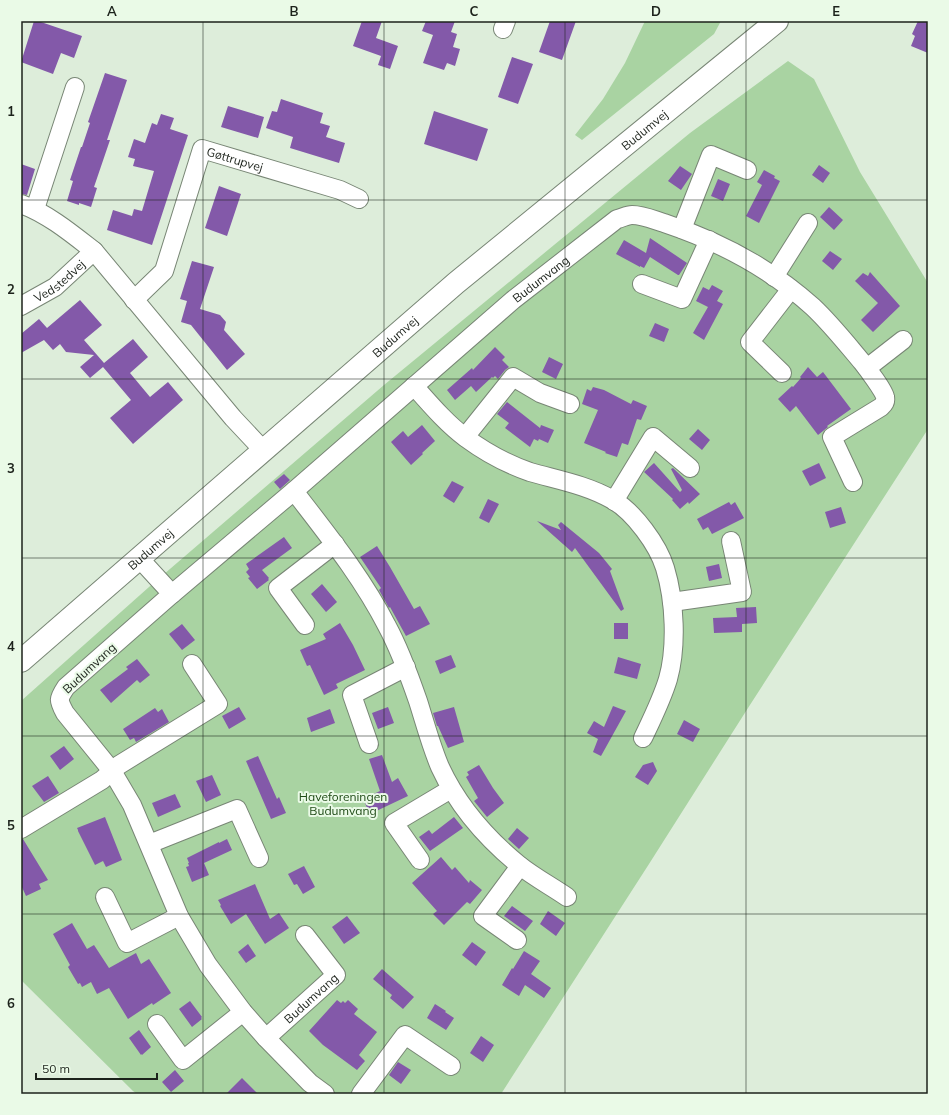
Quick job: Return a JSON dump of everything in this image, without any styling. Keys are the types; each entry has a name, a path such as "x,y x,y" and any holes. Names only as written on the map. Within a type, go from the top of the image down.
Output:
{"street":[{"name":"Budumvej","path":"21,661 456,283 777,21"},
{"path":"76,87 28,207 66,229 94,250 233,418 263,450"},
{"name":"Gøttrupvej","path":"134,300 164,271 202,149 340,190 359,199"},
{"path":"682,229 711,155 748,170"},
{"name":"Budumvang","path":"325,1094 305,1089 266,1038 243,1012 208,965 179,916 132,805 112,772 65,713 60,704 60,696 66,687 513,300 617,219 631,215 645,217 682,229 709,240 741,256 774,277 814,308 837,332 867,368 885,396 885,402 880,407 832,437 853,482"},
{"path":"774,277 808,223"},
{"path":"642,284 682,299 709,240"},
{"name":"Vedstedvej","path":"21,306 55,287 94,250"},
{"path":"782,373 750,342 791,289"},
{"path":"867,368 902,340"},
{"path":"465,437 512,377 540,392 570,404"},
{"path":"414,386 440,414 465,437 496,457 522,468 598,492 614,500 633,516 652,541 665,568 672,602 674,641 668,679 655,713 643,738"},
{"path":"614,500 653,437 690,468"},
{"path":"294,491 335,544 363,584 387,625 406,667 427,733 440,766 451,789 469,816 493,842 520,866 567,897"},
{"path":"672,602 742,592 731,541"},
{"path":"305,626 278,588 335,544"},
{"path":"139,558 172,594"},
{"path":"21,829 102,780 119,765 218,704 192,664"},
{"path":"369,744 352,695 406,667"},
{"path":"420,860 394,823 451,789"},
{"path":"149,844 237,809 258,858"},
{"path":"517,940 483,916 520,866"},
{"path":"105,897 127,943 179,916"},
{"name":"Budumvang","path":"266,1038 336,975 305,935"},
{"path":"157,1024 183,1060 243,1012"},
{"path":"361,1094 405,1035 451,1066"}],"green space":[{"path":"645,21 721,21 714,34 582,140 575,135 603,99 625,63"},
{"name":"Haveforeningen Budumvang","path":"788,61 814,79 860,172 928,283 928,429 501,1094 137,1094 21,980 21,701 149,587 384,385 690,133"}],"building":[{"path":"34,21 82,36 74,58 61,53 53,74 21,62"},
{"path":"362,21 382,21 376,38 398,46 390,69 378,65 381,56 353,46"},
{"path":"426,21 455,21 451,32 457,34 453,47 460,49 455,66 447,63 444,70 423,63 433,35 422,31"},
{"path":"550,21 576,21 562,60 539,52"},
{"path":"918,21 928,21 928,53 911,46 915,36 912,34"},
{"path":"512,57 533,64 518,104 498,97"},
{"path":"105,73 127,80 107,140 110,140 94,187 97,188 91,207 67,201 73,181 70,180 90,123 88,122"},
{"path":"281,99 323,113 320,123 330,126 326,137 345,143 339,163 290,148 293,137 266,128 272,111 277,112"},
{"path":"228,106 264,117 258,138 221,127"},
{"path":"434,111 488,129 477,161 424,144"},
{"path":"161,114 174,118 170,129 188,135 152,245 107,230 113,210 132,216 134,209 142,211 154,171 133,166 135,159 128,157 134,139 145,143 152,123 157,125"},
{"path":"21,164 35,169 27,195 21,194"},
{"path":"819,165 830,173 823,183 812,175"},
{"path":"680,166 692,174 681,190 668,181"},
{"path":"764,170 775,176 774,178 780,181 759,223 746,216 762,185 757,182"},
{"path":"718,179 730,184 723,201 711,196"},
{"path":"219,186 241,194 227,236 205,228"},
{"path":"829,207 843,220 834,230 820,217"},
{"path":"650,238 687,263 679,275 650,257 644,268 616,254 624,240 646,253"},
{"path":"830,251 842,259 833,270 822,261"},
{"path":"192,261 214,267 200,309 220,315 226,322 224,330 245,354 227,370 191,325 181,322 187,301 180,299"},
{"path":"870,272 900,306 873,332 861,320 878,303 855,281 863,273 868,276"},
{"path":"712,285 723,291 717,301 723,304 704,340 693,333 708,307 696,301 703,287 709,290"},
{"path":"80,300 102,325 84,340 104,363 133,339 148,357 130,373 150,397 168,382 183,400 133,444 110,418 131,400 103,367 90,378 80,367 94,355 66,352 60,344 53,350 44,340 21,353 21,334 39,319 47,328"},
{"path":"655,323 669,329 664,342 649,336"},
{"path":"495,347 505,357 502,360 509,367 498,379 495,376 493,378 492,377 476,392 471,386 455,400 447,390 472,368 473,370"},
{"path":"549,357 563,364 556,379 542,372"},
{"path":"808,367 817,377 823,372 851,409 827,426 828,427 818,435 796,406 790,412 778,399 792,386 793,387"},
{"path":"593,387 604,390 631,404 633,400 647,406 641,420 637,419 628,445 622,443 617,457 584,443 598,410 582,404 587,389 591,391"},
{"path":"507,402 540,428 541,425 554,430 548,443 539,439 538,441 534,439 530,447 505,428 509,423 497,414"},
{"path":"422,425 435,441 411,465 391,442 403,431 408,437"},
{"path":"698,429 710,440 702,450 689,439"},
{"path":"654,463 680,492 673,499 644,472"},
{"path":"819,463 826,478 810,486 802,471"},
{"path":"673,468 700,494 689,504 688,502 680,509 672,500 682,490 671,469"},
{"path":"284,474 290,480 280,489 274,482"},
{"path":"452,481 464,487 454,503 443,496"},
{"path":"488,499 499,504 489,523 479,518"},
{"path":"729,502 731,505 735,502 744,518 712,534 708,527 703,530 697,519"},
{"path":"841,507 846,523 830,528 825,512"},
{"path":"537,521 561,530 558,525 561,522 599,553 612,569 610,571 624,609 621,611 575,548 572,552"},
{"path":"284,537 292,548 262,570 269,580 257,589 248,578 250,577 246,572 249,569 246,564"},
{"path":"377,546 414,609 420,606 430,624 406,636 379,590 381,588 360,557"},
{"path":"719,564 722,578 709,581 706,567"},
{"path":"322,584 337,602 326,612 311,594"},
{"path":"756,607 757,623 742,624 742,632 714,633 713,618 737,617 736,608"},
{"path":"340,623 365,670 336,684 338,688 324,695 310,665 307,666 300,650 326,639 323,634"},
{"path":"614,623 628,623 628,639 614,639"},
{"path":"182,624 195,640 182,650 169,634"},
{"path":"451,655 456,667 440,674 435,661"},
{"path":"618,657 641,664 637,679 614,673"},
{"path":"137,659 150,675 140,683 137,680 111,703 100,690 128,669 126,667"},
{"path":"613,706 626,711 601,756 593,752 598,739 587,733 594,721 604,727"},
{"path":"239,707 246,719 229,729 222,716"},
{"path":"388,707 394,723 378,729 372,713"},
{"path":"454,707 464,742 448,748 437,726 433,713"},
{"path":"155,708 158,712 162,709 169,722 136,742 134,738 130,740 123,729"},
{"path":"330,709 335,723 311,732 307,718"},
{"path":"684,720 700,729 693,742 677,734"},
{"path":"64,746 74,759 60,770 50,756"},
{"path":"382,755 392,782 398,778 408,796 370,814 363,799 380,791 369,759"},
{"path":"258,756 277,799 279,797 286,813 271,819 246,761"},
{"path":"653,762 657,771 648,785 635,777 643,765"},
{"path":"479,765 504,803 487,817 474,801 478,798 466,777 469,775 467,772"},
{"path":"212,775 221,795 206,802 196,781"},
{"path":"48,776 59,793 44,802 32,786"},
{"path":"175,794 181,807 158,817 152,803"},
{"path":"105,817 122,860 106,867 103,861 95,865 77,828"},
{"path":"454,817 463,828 430,851 419,837 429,830 432,834"},
{"path":"517,828 529,838 519,849 508,839"},
{"path":"21,839 23,839 48,880 39,884 41,889 26,896 21,885"},
{"path":"227,839 232,850 204,863 209,875 192,882 186,867 189,866 187,858"},
{"path":"441,857 452,870 455,867 469,883 470,880 482,890 470,904 467,902 444,925 433,914 437,911 412,883"},
{"path":"304,866 315,887 303,894 297,884 294,885 288,874"},
{"path":"255,884 270,919 279,913 289,928 265,944 246,914 231,924 218,900"},
{"path":"512,906 533,921 525,931 504,916"},
{"path":"548,911 565,923 556,936 540,924"},
{"path":"347,916 360,933 344,944 332,927"},
{"path":"72,923 87,949 94,945 109,968 136,953 141,964 149,959 171,993 153,1005 152,1003 128,1019 109,988 97,994 91,982 82,987 80,983 78,984 68,967 70,965 53,934"},
{"path":"472,942 486,952 476,966 462,955"},
{"path":"248,944 256,956 246,963 238,952"},
{"path":"524,951 540,961 531,974 551,988 544,998 525,985 519,996 502,985"},
{"path":"382,969 414,997 403,1009 390,998 392,995 373,979"},
{"path":"337,1000 341,1003 343,1001 345,1003 348,1000 358,1009 354,1014 377,1032 359,1055 365,1061 357,1070 323,1045 309,1031"},
{"path":"190,1001 202,1017 202,1019 192,1027 179,1009"},
{"path":"435,1004 454,1018 446,1030 427,1018"},
{"path":"139,1030 151,1047 142,1055 129,1038"},
{"path":"481,1036 494,1045 483,1062 470,1053"},
{"path":"398,1062 411,1070 401,1084 389,1075"},
{"path":"175,1070 184,1081 171,1092 162,1082"},
{"path":"242,1078 258,1094 226,1094"}]}
